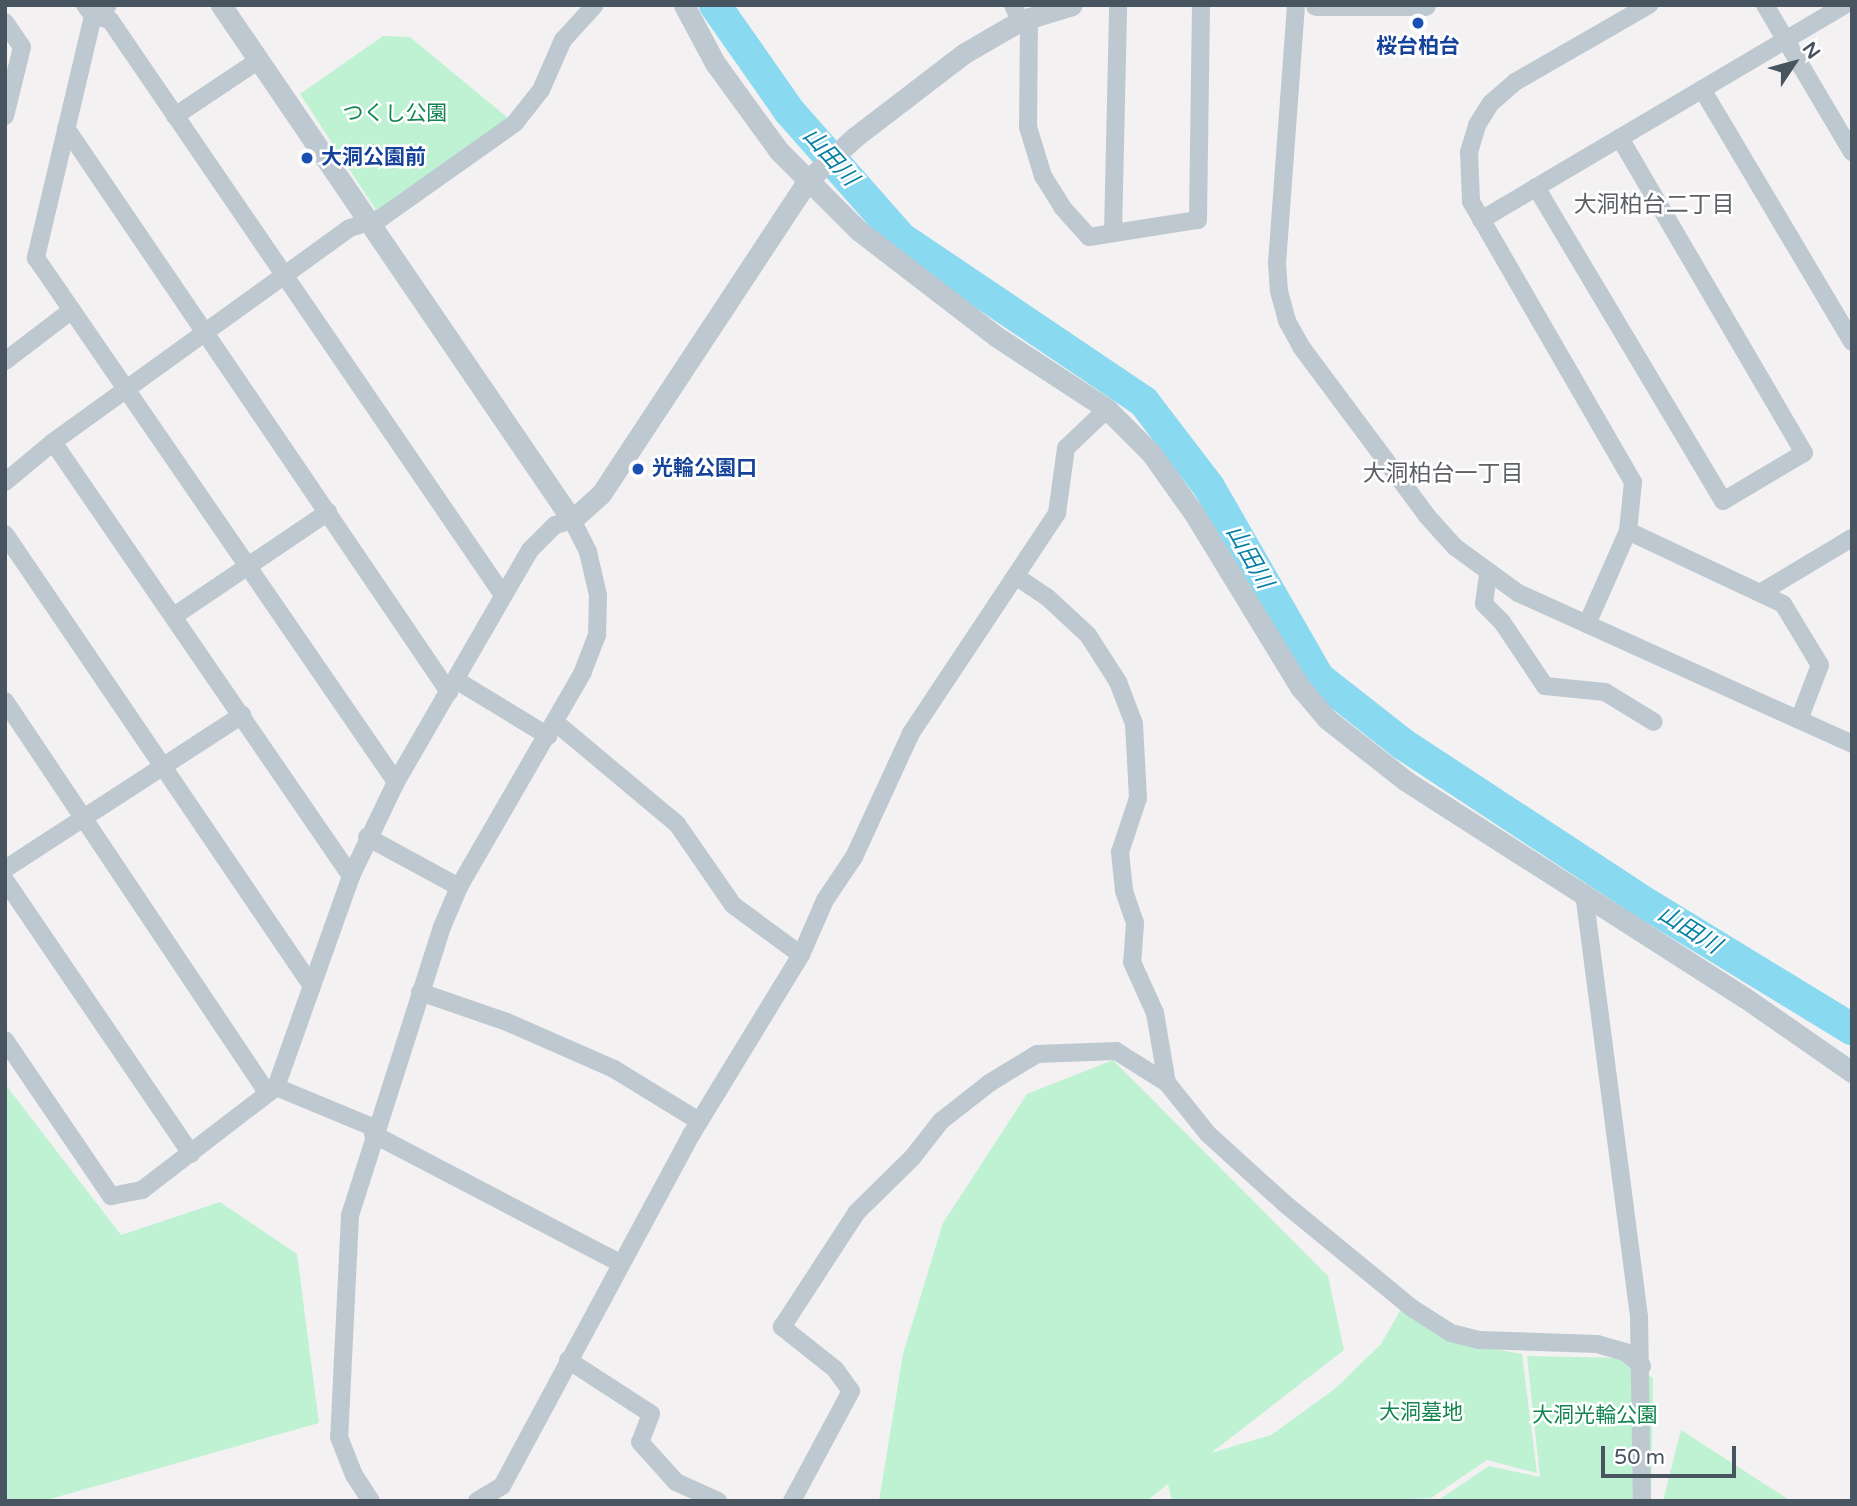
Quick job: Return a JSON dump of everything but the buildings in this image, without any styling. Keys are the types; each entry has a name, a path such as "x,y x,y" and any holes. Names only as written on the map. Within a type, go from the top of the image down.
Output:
{"street":[{"path":"89,11 108,5"},
{"path":"221,5 572,520 588,552 598,594 597,635 552,729 459,887 420,992 374,1131 350,1216 339,1437 354,1475 371,1501"},
{"path":"5,482 53,442 283,275 357,223 368,222 429,186 515,123 541,90 564,40 595,5"},
{"path":"684,5 715,63 779,151 815,173 916,277 1107,409 1151,453 1195,515 1300,687 1327,719 1406,781 1825,1050 1852,1072"},
{"path":"5,1040 111,1196 142,1190 272,1090 351,876 368,838 396,782 530,550 555,525 572,520 601,494 815,173 855,137 963,54 1021,14 1072,5"},
{"path":"1113,233 1118,5"},
{"path":"1021,14 1028,127 1043,176 1062,207 1089,237 1198,220 1201,5"},
{"path":"1296,5 1277,262 1287,321 1427,516 1488,575 1587,624 1852,744"},
{"path":"1316,5 1425,5"},
{"path":"1587,624 1628,531 1633,482 1623,459 1471,201 1469,152 1477,125 1491,103 1515,82 1649,5"},
{"path":"1765,5 1852,152"},
{"path":"1482,220 1844,5"},
{"path":"89,11 110,20 503,595"},
{"path":"89,11 36,258 129,388 396,782"},
{"path":"5,22 22,47 5,116"},
{"path":"175,116 259,60"},
{"path":"1702,89 1852,342"},
{"path":"66,128 328,512 452,686 552,729 677,824 733,905 801,955"},
{"path":"1536,187 1723,501 1804,453 1620,138"},
{"path":"5,361 72,310"},
{"path":"477,1501 502,1486 699,1121 801,955 825,900 854,857 911,733 1057,513 1066,448 1107,409"},
{"path":"53,442 351,876"},
{"path":"174,616 328,512"},
{"path":"1628,531 1783,604 1820,665 1799,720"},
{"path":"5,534 312,986"},
{"path":"1760,593 1852,538"},
{"path":"1488,575 1484,604 1502,622 1545,687 1605,692 1654,722"},
{"path":"1017,577 1047,597 1088,635 1118,682 1134,724 1138,798 1120,852 1124,891 1135,923 1132,962 1156,1013 1167,1083"},
{"path":"5,701 272,1090 374,1131 620,1263"},
{"path":"5,869 242,715"},
{"path":"368,838 459,887"},
{"path":"5,880 191,1154"},
{"path":"1584,894 1642,1366 1642,1501"},
{"path":"420,992 508,1022 614,1069 699,1121"},
{"path":"792,1501 851,1391 835,1369 782,1327 857,1212 912,1158 941,1121 991,1082 1037,1054 1116,1051 1167,1083 1208,1134 1284,1203 1451,1333 1479,1340 1597,1344 1625,1352 1642,1366"},
{"path":"568,1360 651,1414 640,1442 676,1482 718,1501"}],"green space":[{"name":"つくし公園","path":"383,36 410,37 508,118 378,213 300,94"},
{"name":"大洞墓地","path":"1113,1060 1328,1276 1344,1350 1211,1453 1271,1435 1336,1388 1381,1344 1401,1309 1448,1341 1522,1354 1537,1473 1487,1460 1431,1498 1365,1501 1172,1501 1168,1484 1147,1501 879,1501 903,1354 943,1223 1027,1094"},
{"path":"5,1084 121,1235 220,1202 297,1254 319,1423 43,1501 5,1501"},
{"name":"大洞光輪公園","path":"1527,1356 1622,1358 1653,1378 1651,1501 1437,1501 1489,1466 1540,1477"},
{"path":"1681,1430 1791,1501 1663,1501"}],"waterway":[{"name":"山田川","path":"715,5 790,112 901,238 1144,402 1209,487 1319,678 1403,744 1637,898 1852,1029"}],"place":[{"name":"桜台柏台","path":"1418,23"},
{"name":"大洞公園前","path":"307,158"},
{"name":"光輪公園口","path":"638,469"}],"district":[{"name":"大洞柏台二丁目","path":"1654,205"},
{"name":"大洞柏台一丁目","path":"1443,474"}]}
